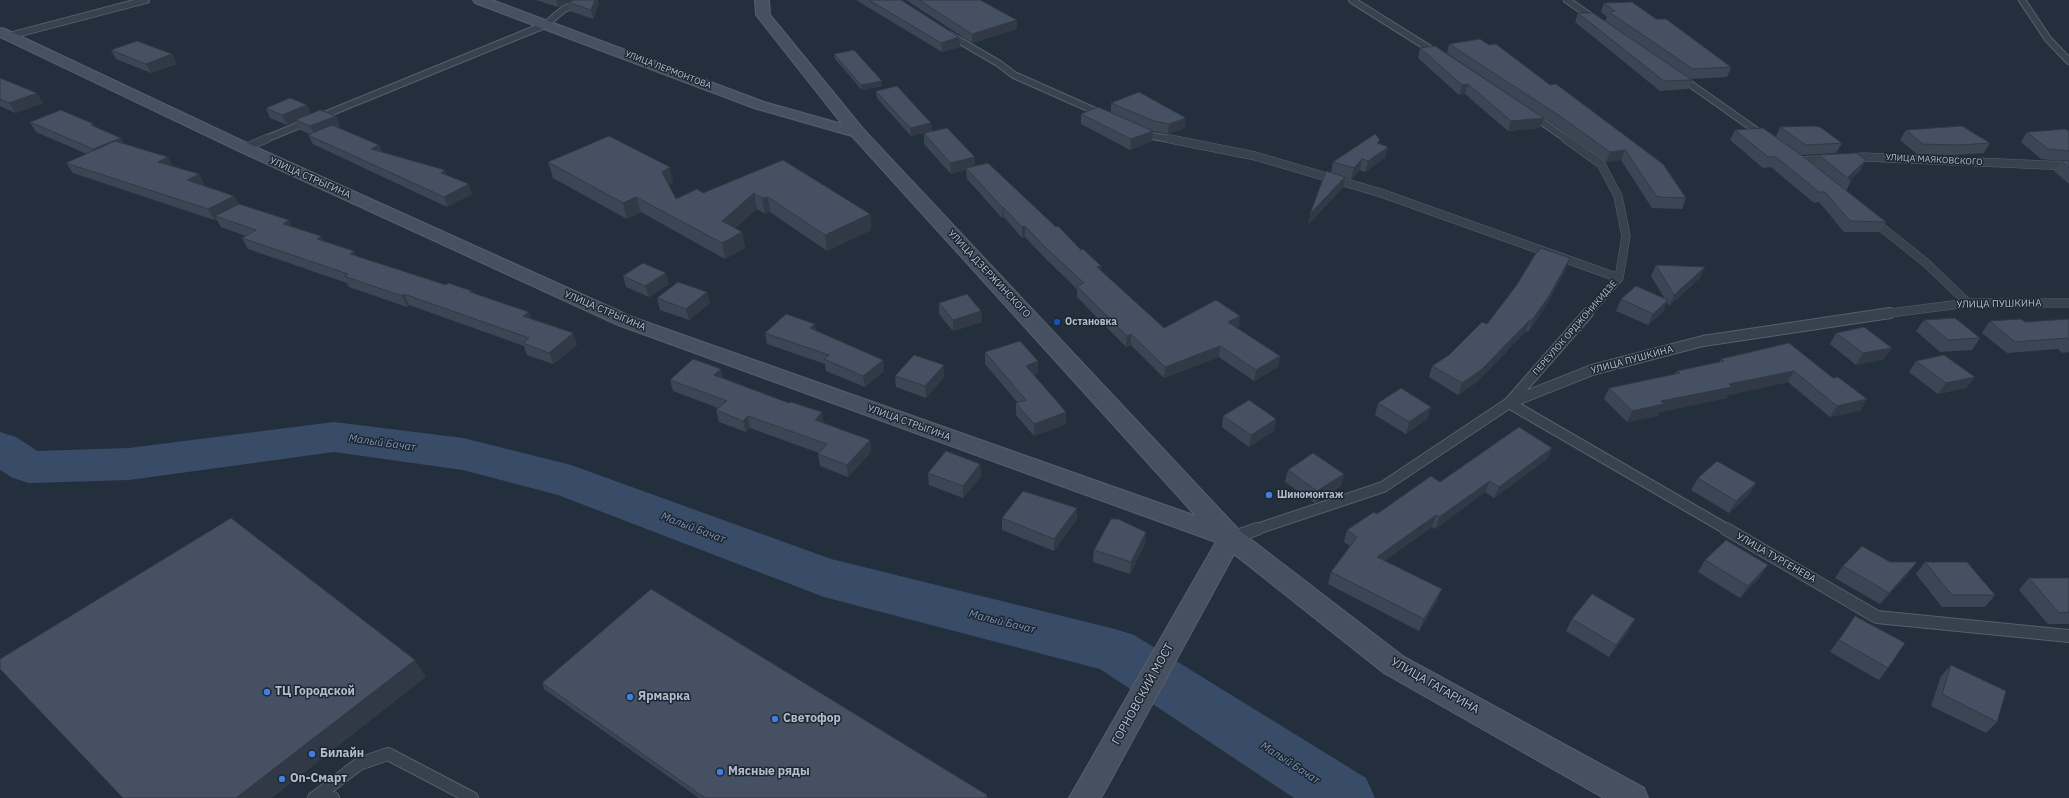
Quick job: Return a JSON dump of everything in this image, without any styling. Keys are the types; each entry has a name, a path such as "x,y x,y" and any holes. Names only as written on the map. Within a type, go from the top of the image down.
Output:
{"street":[{"name":"УЛИЦА ЛЕРМОНТОВА","path":"480,0 759,105 858,133"},
{"name":"УЛИЦА ДЗЕРЖИНСКОГО","path":"762,0 764,15 858,133 1231,538"},
{"name":"УЛИЦА СТРЫГИНА","path":"5,34 245,148 625,321 1231,538"},
{"name":"ГОРНОВСКИЙ МОСТ","path":"1084,798 1231,538"},
{"name":"УЛИЦА ГАГАРИНА","path":"1231,538 1394,665 1633,798"}],"lane":[{"path":"5,34 146,0"},
{"path":"245,148 545,25 564,9 586,0"},
{"path":"1352,0 1443,57"},
{"path":"1567,0 1606,26"},
{"path":"2022,0 2048,39 2069,61"},
{"path":"942,30 998,63 1014,75 1109,117"},
{"path":"1670,70 1774,143"},
{"name":"ПЕРЕУЛОК ОРДЖОНИКИДЗЕ","path":"1508,404 1619,278 1626,236 1618,196 1601,164 1526,111"},
{"path":"1130,127 1152,136 1255,156 1381,193 1619,278"},
{"name":"УЛИЦА МАЯКОВСКОГО","path":"1811,171 1796,159 1839,159 1864,157 2069,166"},
{"path":"1865,214 1925,262 1968,303"},
{"name":"УЛИЦА ПУШКИНА","path":"1231,538 1384,487 1508,404 1592,370 1703,341 1839,320 1968,303 2069,303"},
{"name":"УЛИЦА ТУРГЕНЕВА","path":"1508,404 1877,617 2069,636"},
{"path":"316,797 359,764 388,754 472,798"},
{"path":"316,797 333,798"}],"building":[{"path":"574,0 595,0 591,10 568,2"},
{"path":"869,0 901,0 959,37 941,43"},
{"path":"919,0 980,0 1017,20 972,34"},
{"path":"1632,2 1656,19 1666,19 1731,67 1693,69 1609,12 1615,11 1604,3"},
{"path":"1578,13 1593,13 1692,80 1664,81"},
{"path":"1480,39 1489,45 1496,44 1550,85 1556,84 1663,164 1686,198 1657,197 1625,150 1610,152 1560,116 1449,44"},
{"path":"137,41 172,54 146,64 111,50"},
{"path":"1435,46 1544,118 1511,121 1468,84 1462,85 1420,48"},
{"path":"854,50 882,81 861,85 834,54"},
{"path":"0,78 37,93 9,103 0,99"},
{"path":"897,86 931,123 910,128 876,91"},
{"path":"1139,92 1186,118 1169,124 1154,121 1111,103"},
{"path":"290,98 307,105 282,115 266,108"},
{"path":"1098,107 1153,131 1131,139 1081,114"},
{"path":"61,110 94,124 91,125 121,138 93,149 30,122"},
{"path":"320,110 336,116 310,126 295,120"},
{"path":"332,125 379,145 371,149 445,170 441,173 469,184 444,197 308,135"},
{"path":"1962,126 1990,143 1959,145 1923,144 1906,130"},
{"path":"1780,127 1820,127 1842,143 1806,145"},
{"path":"947,128 975,157 950,163 924,133"},
{"path":"1763,128 1801,155 1886,222 1850,221 1825,192 1819,192 1776,157 1768,157 1735,130"},
{"path":"2065,129 2069,131 2069,151 2048,149 2027,132"},
{"path":"1375,134 1380,140 1377,143 1388,147 1368,161 1362,159 1354,168 1333,162"},
{"path":"609,136 670,167 662,172 676,199 697,189 703,193 783,160 870,214 825,235 768,197 762,198 754,193 722,221 742,232 722,243 636,197 623,203 548,162"},
{"path":"115,141 168,157 158,162 199,174 187,180 234,196 208,209 66,163"},
{"path":"1856,153 1866,160 1848,177 1851,181 1819,155"},
{"path":"2061,160 2069,161 2069,168"},
{"path":"988,163 1056,227 1058,226 1081,250 1083,249 1101,266 1097,267 1164,328 1216,300 1240,316 1228,322 1280,356 1256,370 1220,346 1165,367 1131,334 1127,336 1077,286 1084,283 1046,248 1025,226 1022,227 966,168"},
{"path":"1326,171 1345,177 1310,214"},
{"path":"239,204 289,220 283,224 321,236 317,239 354,251 350,254 446,285 448,283 472,291 470,292 529,312 523,316 573,333 549,353 523,343 529,338 404,294 402,296 344,276 348,274 242,238 256,230 215,216"},
{"path":"1541,248 1570,258 1549,296 1532,320 1530,320 1481,370 1462,383 1432,366 1449,355 1482,322 1487,324 1516,286"},
{"path":"643,263 666,273 645,286 623,276"},
{"path":"1656,265 1705,267 1674,295"},
{"path":"678,282 707,292 686,309 657,298"},
{"path":"1636,286 1668,300 1653,314 1621,299"},
{"path":"967,294 981,311 953,320 939,303"},
{"path":"786,314 815,324 810,328 883,360 863,376 824,359 829,355 765,333"},
{"path":"1955,318 1980,338 1948,340 1924,320"},
{"path":"2021,319 2025,322 2069,319 2069,340 2067,338 2015,342 1990,321"},
{"path":"1864,327 1892,348 1863,353 1836,333"},
{"path":"1020,341 1038,361 1026,366 1066,412 1034,424 1016,403 1026,400 985,352"},
{"path":"1789,343 1833,378 1838,377 1867,399 1837,406 1794,371 1729,384 1732,387 1661,401 1664,404 1632,411 1609,388 1680,373 1677,371 1724,361 1721,359"},
{"path":"914,355 944,365 925,386 895,376"},
{"path":"1944,355 1975,377 1946,383 1916,361"},
{"path":"693,359 721,369 714,375 789,403 791,402 822,412 815,420 870,440 847,465 818,454 827,444 748,416 743,421 716,410 727,401 670,380"},
{"path":"1401,388 1431,407 1409,422 1378,403"},
{"path":"1249,400 1276,419 1251,435 1223,416"},
{"path":"1519,427 1552,448 1499,487 1490,481 1439,517 1436,515 1377,557 1442,589 1424,619 1331,572 1357,537 1347,530 1374,512 1377,514 1431,476 1440,482"},
{"path":"946,451 980,464 963,486 928,473"},
{"path":"1313,453 1344,474 1317,491 1288,470"},
{"path":"1717,461 1756,483 1736,501 1698,478"},
{"path":"1023,491 1077,508 1054,539 1002,518"},
{"path":"231,518 415,660 236,798 123,798 0,669 0,659"},
{"path":"1111,519 1118,519 1146,532 1131,562 1094,550"},
{"path":"1726,540 1768,565 1748,586 1705,560"},
{"path":"1862,546 1890,562 1917,562 1889,593 1843,566"},
{"path":"1925,562 1967,562 1995,595 1952,595"},
{"path":"2029,578 2069,578 2069,612 2059,613"},
{"path":"651,589 987,795 984,798 705,798 542,683"},
{"path":"1592,594 1635,619 1616,645 1572,619"},
{"path":"1855,616 1905,643 1888,668 1839,640"},
{"path":"1951,665 2006,691 1997,722 1942,694"}],"waterway":[{"name":"Малый Бачат","path":"0,448 29,467 129,464 334,437 463,454 571,482 824,577 1115,651 1345,798"}],"place":[{"name":"Остановка","path":"1057,322"},
{"name":"Шиномонтаж","path":"1269,495"},
{"name":"ТЦ Городской","path":"267,692"},
{"name":"Ярмарка","path":"630,697"},
{"name":"Светофор","path":"775,719"},
{"name":"Билайн","path":"312,754"},
{"name":"Мясные ряды","path":"720,772"},
{"name":"On-Смарт","path":"282,779"}]}
